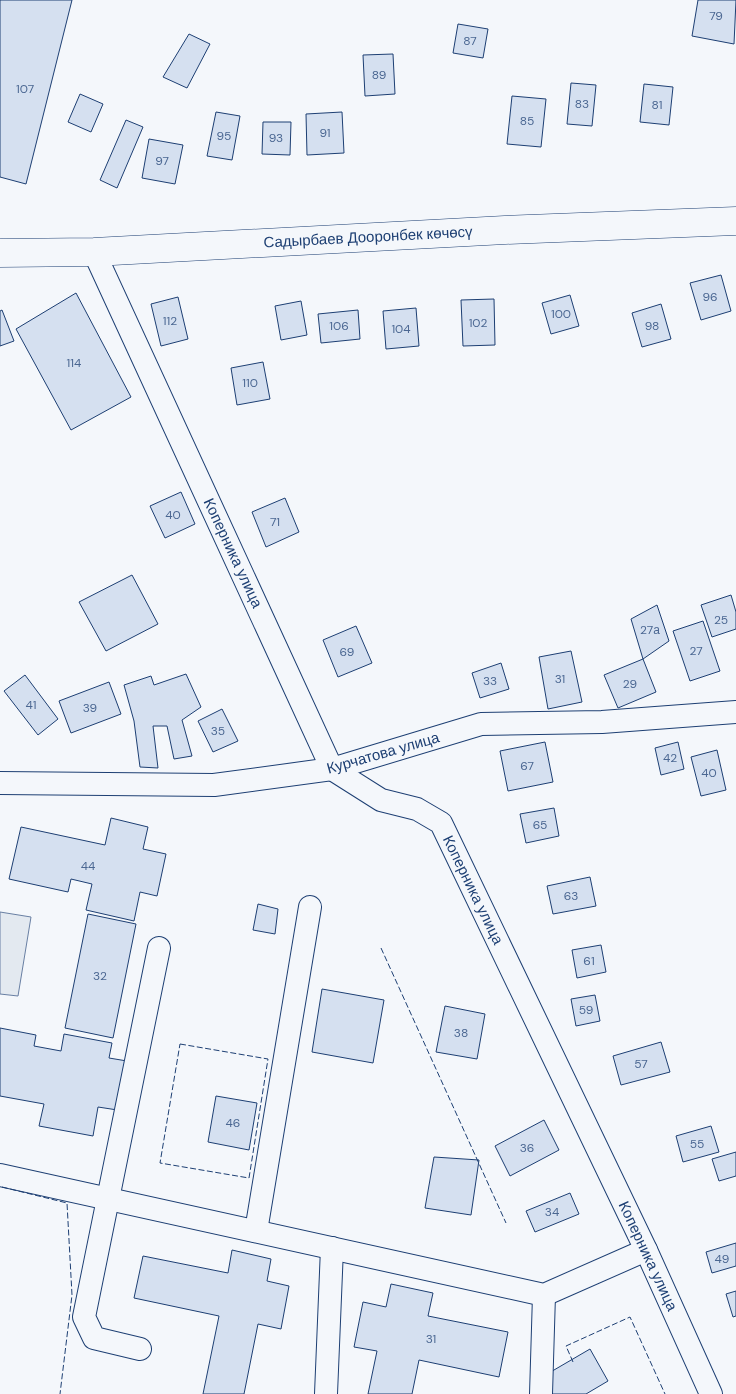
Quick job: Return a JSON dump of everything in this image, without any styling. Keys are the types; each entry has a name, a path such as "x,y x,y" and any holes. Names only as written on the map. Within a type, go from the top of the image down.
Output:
{"main road":[{"name":"Садырбаев Дооронбек көчөсү","path":"0,253 94,252 504,230 736,221"}],"street":[{"name":"Коперника улица","path":"94,252 332,769 381,800 417,809 441,823 646,1250 711,1394"},
{"name":"Курчатова улица","path":"0,783 214,785 332,769 481,724 602,722 736,712"},
{"path":"256,1231 310,907"},
{"path":"140,1349 94,1338 84,1317 160,948"},
{"path":"0,1175 544,1295 646,1250"},
{"path":"326,1394 332,1248"},
{"path":"542,1394 544,1295"}],"shaded area":[{"path":"0,912 31,917 18,996 0,994"}],"building":[{"path":"0,0 72,0 26,184 0,177"},
{"path":"698,0 736,0 734,44 692,36"},
{"path":"458,24 488,29 483,58 453,53"},
{"path":"189,34 210,44 187,88 163,77"},
{"path":"393,54 395,94 365,96 363,55"},
{"path":"571,83 596,85 592,126 567,124"},
{"path":"644,84 673,87 669,125 640,122"},
{"path":"80,94 103,104 91,132 68,122"},
{"path":"512,96 546,99 541,147 507,144"},
{"path":"216,112 240,116 232,160 207,156"},
{"path":"342,112 344,153 307,155 306,114"},
{"path":"126,120 143,127 117,188 100,180"},
{"path":"263,122 291,122 290,155 262,154"},
{"path":"149,139 183,145 175,184 142,178"},
{"path":"721,275 731,311 701,320 690,283"},
{"path":"76,293 131,397 71,430 16,329"},
{"path":"570,295 579,326 551,334 542,303"},
{"path":"178,297 188,339 161,346 151,304"},
{"path":"494,299 495,345 463,346 461,300"},
{"path":"301,301 307,335 281,340 275,306"},
{"path":"661,304 671,339 642,347 632,313"},
{"path":"416,308 419,346 386,349 383,311"},
{"path":"2,310 14,341 0,346 0,311"},
{"path":"358,310 360,339 321,343 318,314"},
{"path":"263,362 270,399 237,405 231,368"},
{"path":"181,492 195,524 165,538 150,506"},
{"path":"285,498 299,532 266,547 252,512"},
{"path":"132,575 158,624 106,651 79,602"},
{"path":"731,595 736,612 736,629 712,637 701,605"},
{"path":"657,605 669,641 643,659 631,619"},
{"path":"703,621 720,671 690,681 673,631"},
{"path":"356,626 372,663 338,677 323,640"},
{"path":"571,651 582,702 548,709 539,657"},
{"path":"643,659 656,692 618,708 604,675"},
{"path":"501,663 509,689 480,698 472,673"},
{"path":"186,674 201,707 182,720 192,756 174,759 167,726 153,726 158,768 140,767 134,721 124,685 151,676 154,685"},
{"path":"25,675 58,719 38,735 4,691"},
{"path":"109,682 121,714 71,733 59,701"},
{"path":"222,709 238,741 213,752 198,721"},
{"path":"545,742 553,782 508,791 500,751"},
{"path":"678,742 684,769 661,775 655,748"},
{"path":"717,750 726,790 701,796 691,757"},
{"path":"554,808 559,836 526,843 520,814"},
{"path":"111,818 148,827 143,849 166,854 157,896 140,892 134,921 86,910 92,884 71,879 68,892 9,879 21,827 105,845"},
{"path":"590,877 596,906 553,914 547,886"},
{"path":"258,904 278,909 275,934 253,930"},
{"path":"88,914 136,924 113,1038 65,1028"},
{"path":"601,945 606,972 577,978 572,950"},
{"path":"322,989 384,1000 373,1063 312,1052"},
{"path":"595,995 600,1021 576,1026 571,999"},
{"path":"445,1006 485,1014 477,1059 436,1052"},
{"path":"0,1028 36,1035 34,1046 61,1051 64,1034 112,1043 109,1058 133,1062 124,1111 98,1107 93,1136 39,1126 44,1104 0,1096"},
{"path":"661,1042 670,1072 621,1085 613,1056"},
{"path":"216,1096 257,1103 249,1150 208,1142"},
{"path":"544,1120 559,1150 510,1176 495,1146"},
{"path":"711,1126 719,1152 683,1162 676,1136"},
{"path":"736,1152 736,1176 719,1181 712,1159"},
{"path":"434,1157 479,1160 471,1215 425,1208"},
{"path":"570,1193 579,1214 535,1232 526,1211"},
{"path":"736,1243 736,1266 712,1273 706,1252"},
{"path":"232,1250 271,1259 267,1281 289,1286 281,1329 258,1324 244,1394 203,1394 219,1316 134,1298 143,1256 228,1273"},
{"path":"391,1284 433,1293 428,1316 508,1332 499,1377 419,1360 412,1394 368,1394 377,1351 354,1347 363,1302 386,1307"},
{"path":"736,1291 736,1316 733,1317 726,1294"},
{"path":"590,1349 608,1381 586,1394 552,1394 542,1377"}],"fence":[{"path":"381,948 506,1223"},
{"path":"180,1044 268,1059 249,1178 160,1163 180,1044"},
{"path":"2,1187 67,1203 72,1295 60,1394"},
{"path":"573,1362 566,1346 630,1317 665,1394"}]}
